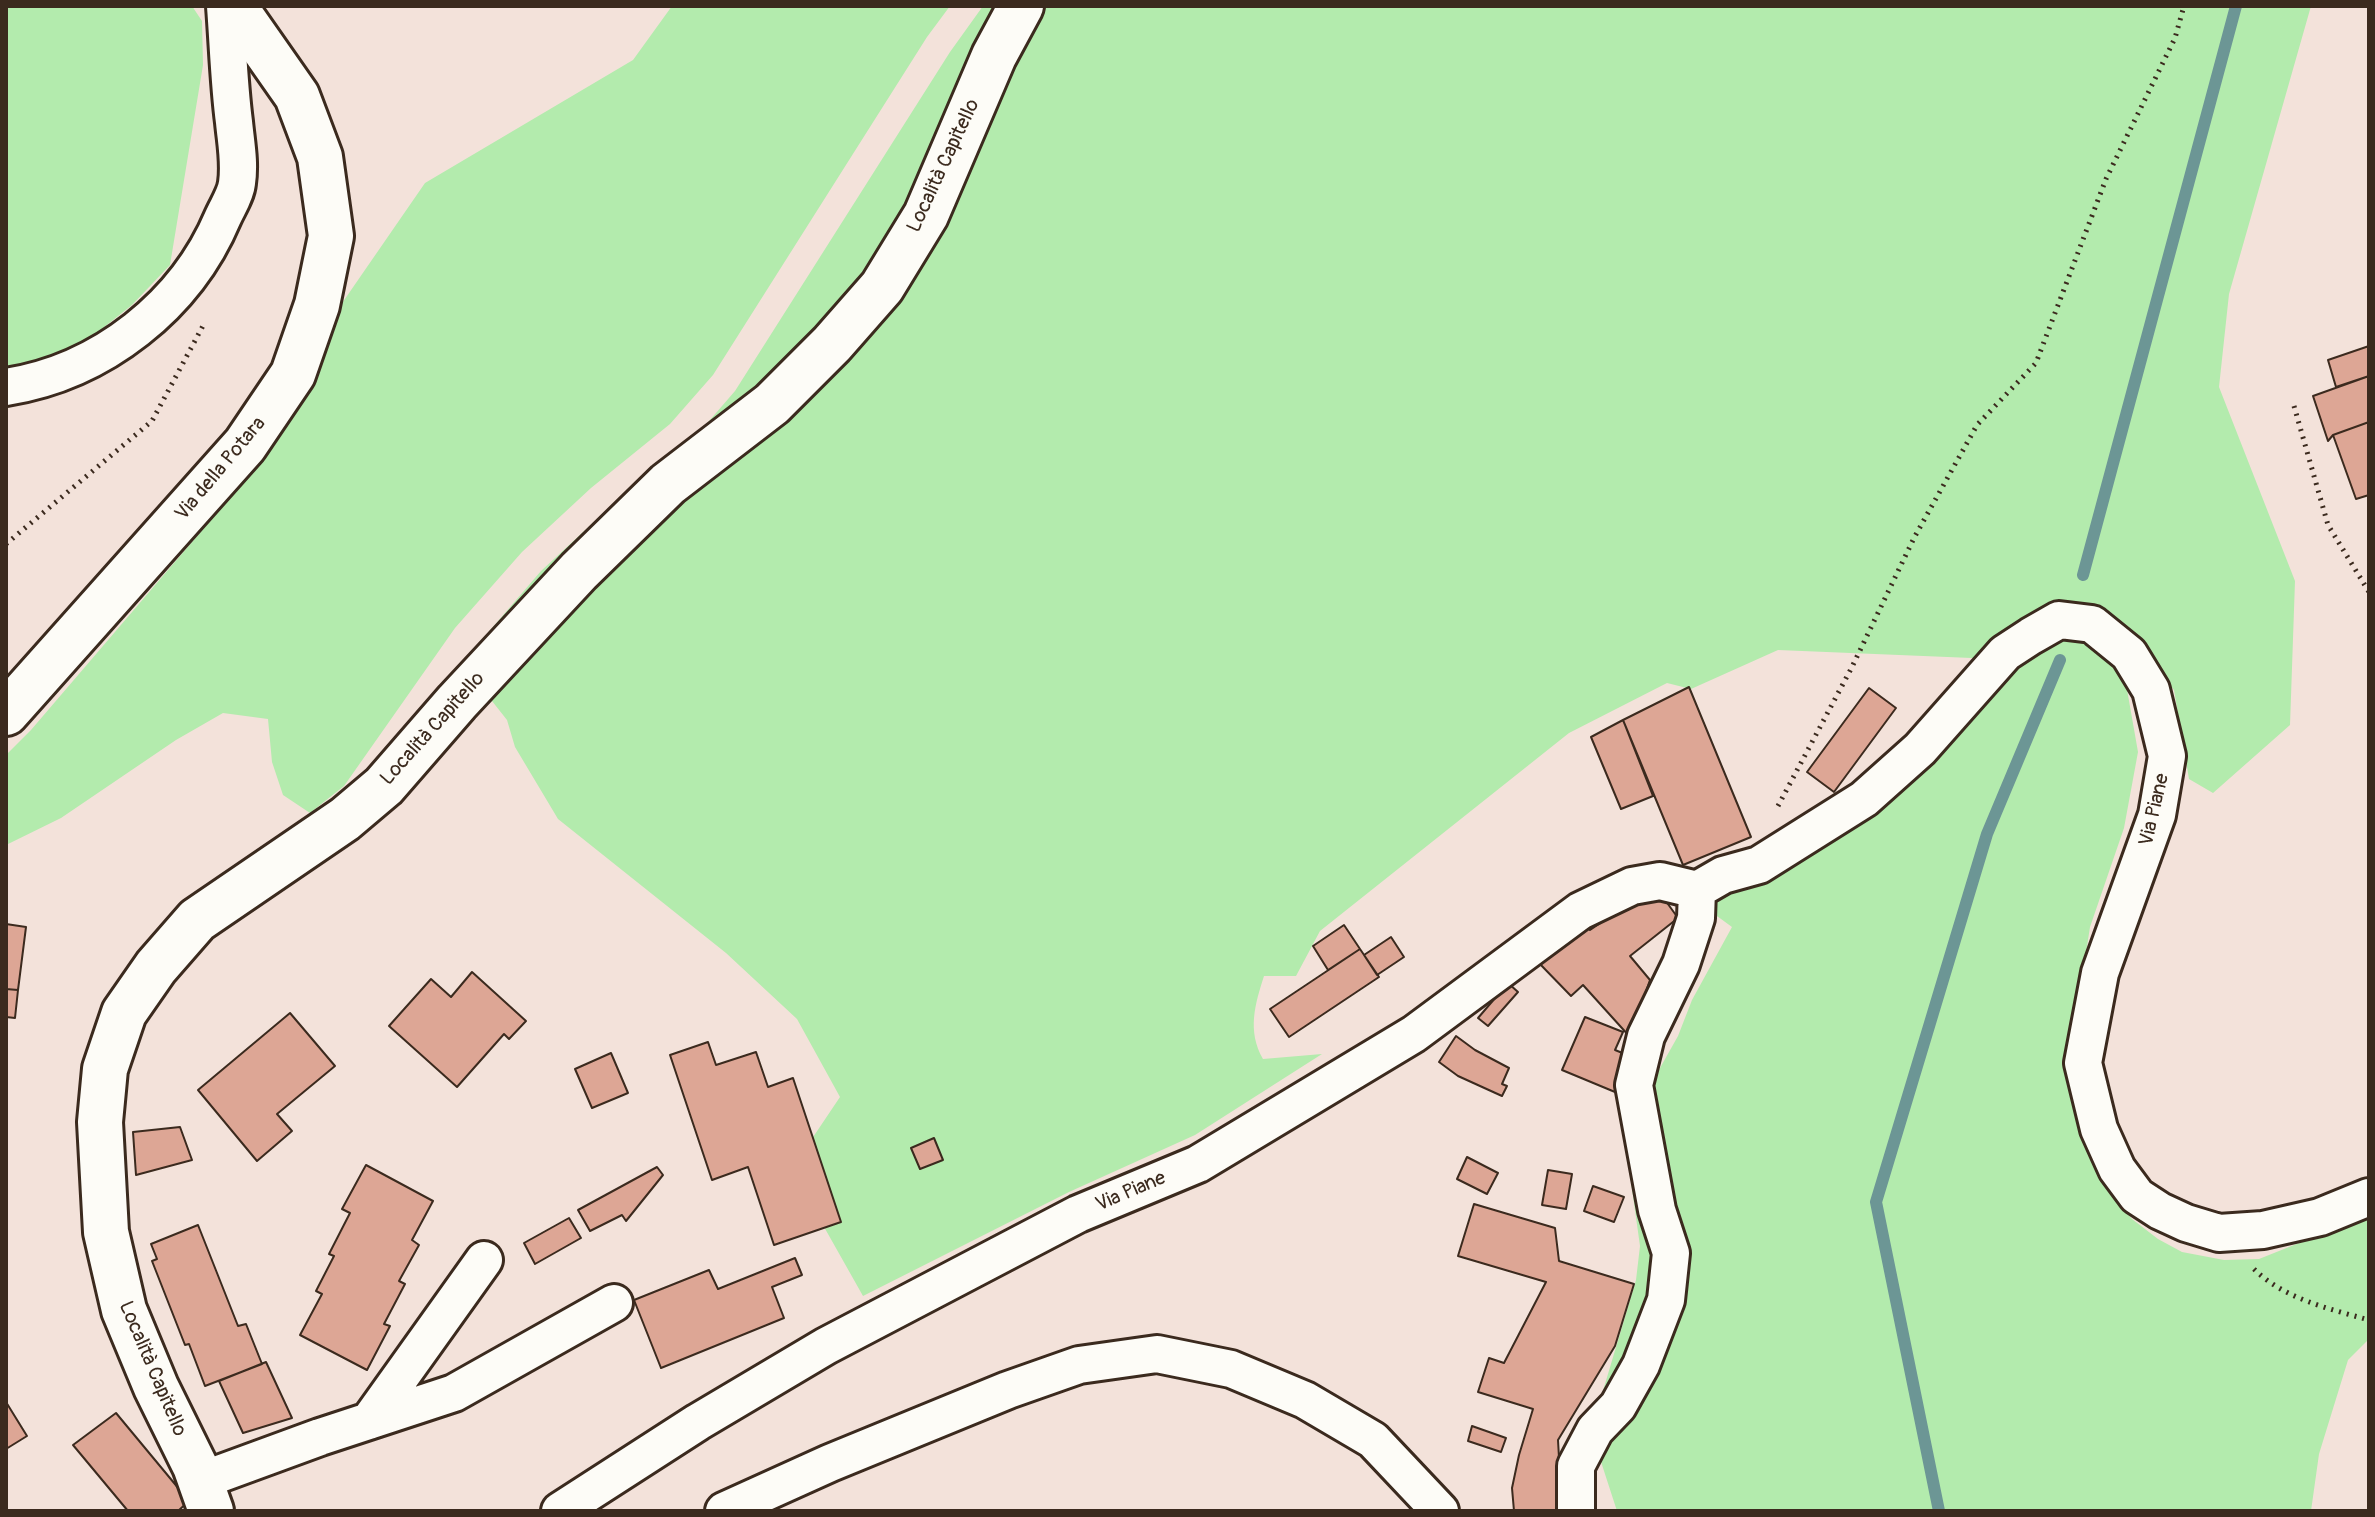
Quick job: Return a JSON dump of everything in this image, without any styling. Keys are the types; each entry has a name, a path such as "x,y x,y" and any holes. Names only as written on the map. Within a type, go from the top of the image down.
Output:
{"street":[{"path":"6,387 65,371 129,337 164,307 211,244 237,188 239,157 225,6"},
{"name":"Via della Potara","path":"6,713 245,445 293,374 317,305 331,236 320,157 297,96 234,6"},
{"name":"Località Capitello","path":"206,1496 124,1310 106,1232 100,1122 105,1069 124,1013 156,967 197,920 345,819 384,786 579,571 668,484 772,404 832,344 882,287 926,215 994,56 1021,6"},
{"name":"Via Piane","path":"560,1511 698,1422 826,1346 1078,1214 1198,1164 1414,1034 1580,911 1632,886 1660,881 1697,890 1723,875 1759,865 1864,799 1920,749 2005,653 2059,620 2092,624 2129,654 2151,690 2167,756 2157,815 2100,973 2083,1063 2099,1129 2126,1184 2137,1196 2160,1211 2219,1233 2263,1230 2320,1217 2369,1197"},
{"path":"1576,1511 1576,1466 1595,1430 1618,1406 1641,1365 1666,1300 1671,1253 1657,1210 1634,1085 1646,1036 1681,964 1696,918 1697,890"},
{"path":"369,1421 484,1260"},
{"path":"206,1496 369,1421 454,1393 614,1303"},
{"path":"724,1511 830,1463 1008,1390 1079,1365 1157,1354 1231,1369 1305,1400 1373,1440 1440,1511"}],"path":[{"path":"1771,819 1852,667 1914,538 1977,425 2036,363 2106,179 2175,38 2184,6"},
{"path":"6,544 152,421 211,310"},
{"path":"2294,406 2328,525 2369,592"},
{"path":"2219,1233 2264,1280 2316,1306 2369,1320"}],"green space":[{"path":"6,6 192,6 202,21 203,65 170,265 132,305 79,347 6,374"},
{"path":"672,6 950,6 927,37 713,375 670,424 591,488 522,552 455,628 344,786 310,813 283,795 272,762 268,719 223,713 176,740 61,818 6,845 6,755 31,730 275,445 300,364 425,183 633,60"},
{"path":"983,6 2311,6 2229,294 2219,387 2295,581 2290,725 2213,793 2189,779 2174,690 2139,652 2088,611 1996,659 1778,650 1691,689 1667,683 1569,733 1320,931 1296,976 1264,976 1254,1028 1263,1059 1322,1054 1195,1135 1069,1192 863,1296 819,1218 799,1158 840,1097 797,1019 726,953 558,819 515,747 507,720 462,663 541,571 608,509 690,443 735,391 950,52"},
{"path":"2059,627 2122,661 2138,752 2124,828 2090,927 2073,1036 2102,1177 2116,1201 2132,1219 2158,1239 2182,1252 2224,1260 2259,1259 2299,1243 2352,1203 2369,1215 2369,1339 2348,1360 2319,1454 2311,1511 1617,1511 1591,1431 1636,1280 1640,1246 1624,1132 1678,1036 1692,1000 1732,927 1706,908 1742,871 1815,844 2039,637"}],"building":[{"path":"2369,346 2369,376 2336,387 2328,360"},
{"path":"2369,376 2369,422 2333,435 2328,441 2313,396"},
{"path":"2369,422 2369,495 2356,499 2333,435"},
{"path":"1689,687 1751,837 1683,865 1623,720"},
{"path":"1869,688 1896,708 1834,792 1807,772"},
{"path":"1623,720 1653,796 1621,809 1591,737"},
{"path":"1655,886 1678,918 1630,956 1650,980 1630,1037 1583,985 1571,996 1538,962 1584,923 1590,930"},
{"path":"6,924 26,927 18,990 6,989"},
{"path":"1344,925 1360,949 1328,970 1313,946"},
{"path":"1391,937 1404,957 1377,975 1364,955"},
{"path":"1360,949 1379,977 1289,1037 1270,1009"},
{"path":"472,972 526,1021 509,1039 504,1034 457,1087 389,1026 431,979 451,997"},
{"path":"1508,983 1518,992 1488,1026 1478,1018"},
{"path":"6,989 18,990 15,1018 6,1017"},
{"path":"290,1013 335,1066 277,1114 292,1131 257,1161 198,1090"},
{"path":"1585,1017 1623,1032 1615,1050 1630,1056 1615,1092 1562,1070"},
{"path":"1456,1036 1509,1068 1502,1084 1507,1086 1502,1096 1458,1076 1439,1062"},
{"path":"708,1042 716,1065 756,1052 768,1087 793,1078 841,1222 774,1245 748,1167 712,1180 670,1055"},
{"path":"611,1053 628,1093 592,1108 575,1069"},
{"path":"180,1127 192,1160 136,1175 133,1132"},
{"path":"934,1138 943,1160 920,1169 911,1148"},
{"path":"1467,1157 1498,1173 1487,1194 1457,1179"},
{"path":"366,1165 433,1201 412,1240 419,1245 399,1281 405,1284 384,1324 390,1326 367,1370 300,1335 322,1294 316,1291 334,1256 329,1254 350,1213 342,1209"},
{"path":"657,1167 663,1175 626,1221 622,1215 590,1231 578,1210"},
{"path":"1548,1170 1572,1174 1566,1209 1542,1205"},
{"path":"1593,1186 1624,1197 1614,1222 1584,1211"},
{"path":"1474,1204 1555,1228 1559,1261 1634,1284 1615,1346 1558,1440 1562,1511 1514,1511 1512,1488 1533,1409 1478,1392 1489,1358 1504,1363 1546,1282 1458,1256"},
{"path":"569,1218 581,1238 535,1264 524,1243"},
{"path":"198,1225 238,1326 246,1324 262,1364 205,1386 189,1344 185,1345 152,1261 157,1259 151,1244"},
{"path":"795,1258 802,1275 772,1287 784,1318 661,1368 634,1300 709,1270 718,1289"},
{"path":"266,1362 292,1418 243,1433 219,1381"},
{"path":"6,1402 27,1436 6,1449"},
{"path":"116,1413 189,1501 178,1511 128,1511 73,1445"},
{"path":"1472,1426 1506,1438 1501,1452 1468,1441"}],"waterway":[{"path":"2083,575 2236,6"},
{"path":"1939,1511 1876,1202 1987,834 2060,660"}]}
